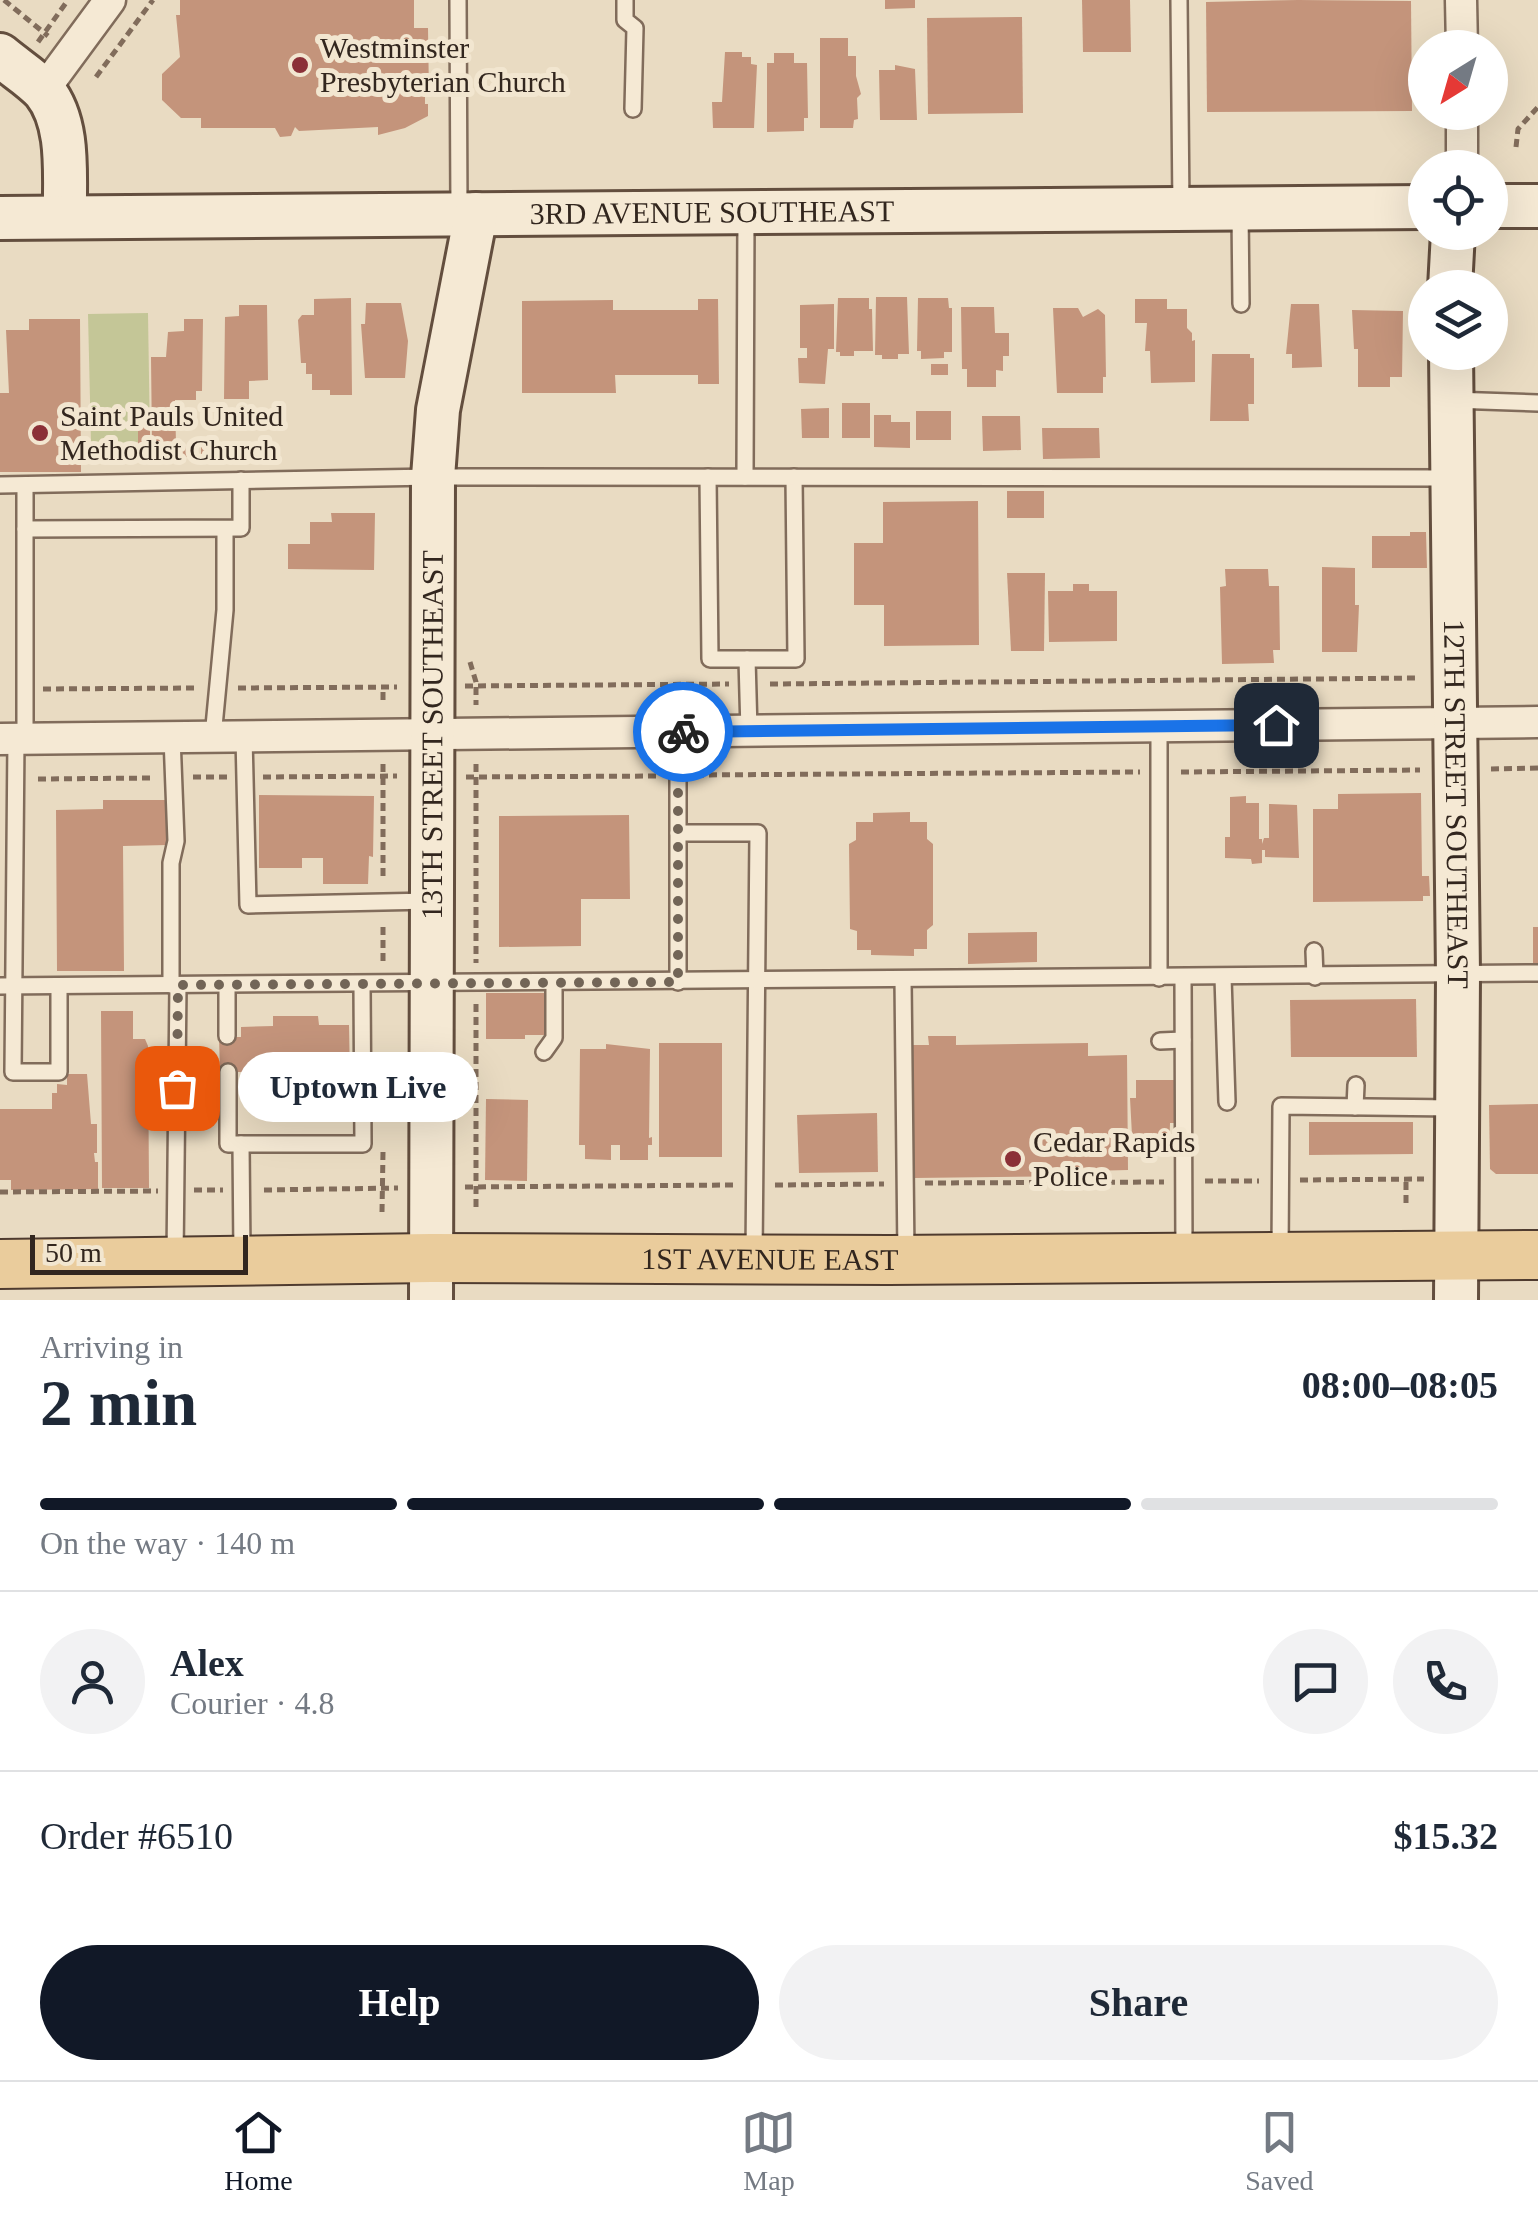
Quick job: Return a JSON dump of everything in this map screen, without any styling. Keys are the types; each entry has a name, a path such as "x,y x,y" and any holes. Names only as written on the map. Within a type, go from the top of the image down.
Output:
{"main road":[{"path":"17,51 54,107 64,150 65,217"},
{"path":"1508,206 1538,206"},
{"name":"3RD AVENUE SOUTHEAST","path":"0,218 1408,207"},
{"name":"13TH STREET SOUTHEAST","path":"431,1279 433,477 438,410 467,214"},
{"name":"12TH STREET SOUTHEAST","path":"1451,370 1458,1278"},
{"name":"1ST AVENUE EAST","path":"0,1264 242,1260 431,1279 754,1260 1280,1258 1458,1278 1538,1255"}],"street":[{"path":"43,90 110,0"},
{"path":"1461,0 1462,30"},
{"path":"13,739 1538,722"}],"lane":[{"path":"458,0 467,214"},
{"path":"626,0 625,20 636,28 633,109"},
{"path":"1179,0 1181,208"},
{"path":"1240,208 1241,304"},
{"path":"745,477 746,211"},
{"path":"1452,400 1538,402"},
{"path":"0,485 433,477 1453,478"},
{"path":"708,477 710,660 796,659 794,477"},
{"path":"25,528 241,528 241,480"},
{"path":"26,484 6,986 12,1072 60,1072 59,986"},
{"path":"225,528 228,737 245,777 248,905 430,902"},
{"path":"747,659 749,731"},
{"path":"1159,726 1159,978"},
{"path":"678,732 678,982"},
{"path":"172,737 176,841 170,862 175,1262"},
{"path":"678,833 758,834 754,1260"},
{"path":"1314,951 1315,976"},
{"path":"6,986 756,981 876,971 903,980 1538,973"},
{"path":"1223,977 1227,1102"},
{"path":"1184,978 1184,1258"},
{"path":"903,980 906,1260"},
{"path":"544,1052 554,1038 554,982"},
{"path":"228,1072 228,1144 363,1144 362,984"},
{"path":"227,985 228,1036"},
{"path":"1160,1041 1184,1040"},
{"path":"1356,1085 1356,1107"},
{"path":"1280,1258 1282,1106 1458,1108"},
{"path":"241,1144 242,1260"}],"path":[{"path":"4,0 54,42"},
{"path":"17,51 44,33 68,0"},
{"path":"96,77 153,0"},
{"path":"1516,147 1518,130 1538,107"},
{"path":"456,686 1433,678"},
{"path":"383,687 383,700"},
{"path":"458,777 1538,768"},
{"path":"15,779 397,776"},
{"path":"457,1187 1440,1179"},
{"path":"1406,1180 1406,1203"}],"green space":[{"path":"148,313 150,442 91,443 88,314"}],"building":[{"name":"Westminster Presbyterian Church","path":"180,0 414,0 414,28 428,28 428,116 405,128 378,135 378,127 299,131 295,127 291,136 280,137 275,128 201,128 201,118 181,118 162,100 162,74 180,57 176,15 180,15"},
{"path":"885,0 915,0 915,8 885,9"},
{"path":"1082,0 1130,0 1131,52 1083,52"},
{"path":"1411,1 1408,111 1207,112 1206,2"},
{"path":"1022,17 1023,113 928,114 927,18"},
{"path":"820,38 848,38 848,56 856,56 861,94 853,128 820,128"},
{"path":"725,52 742,52 742,57 751,57 751,64 757,65 754,128 713,128 712,102 722,102"},
{"path":"774,53 794,53 794,63 807,63 808,118 804,118 804,131 767,132 767,63 774,63"},
{"path":"895,65 915,69 917,120 880,120 879,70 895,70"},
{"path":"876,297 907,297 909,354 898,354 898,359 875,355"},
{"path":"351,298 352,395 312,390 312,374 306,374 306,363 301,363 298,320 302,315 314,315 314,299"},
{"path":"838,298 869,298 873,351 854,351 854,356 840,356 836,352"},
{"path":"918,298 948,298 952,308 952,352 944,352 944,358 921,359 921,351 917,351"},
{"path":"698,299 718,299 719,384 698,384 698,375 615,375 616,393 522,393 522,301 613,300 613,310 698,310"},
{"path":"1135,299 1167,299 1167,309 1187,309 1187,328 1192,341 1195,340 1195,382 1151,383 1150,351 1145,351 1147,323 1135,323"},
{"path":"366,303 401,303 408,341 405,378 365,378 361,324 365,324"},
{"path":"834,304 834,349 828,349 825,384 799,383 798,358 807,358 807,348 800,348 800,305"},
{"path":"1291,304 1319,304 1322,367 1292,368 1292,354 1286,354"},
{"path":"239,305 267,305 268,380 249,381 249,399 224,399 225,317 239,316"},
{"path":"961,307 994,307 995,333 1009,333 1009,356 1003,356 1003,371 996,370 996,387 967,387 967,369 962,369"},
{"path":"1053,308 1078,308 1083,317 1098,309 1105,315 1103,393 1057,393"},
{"path":"1352,310 1403,311 1402,377 1390,377 1390,387 1358,387"},
{"name":"Saint Pauls United Methodist Church","path":"29,319 80,319 81,472 0,472 0,393 9,393 6,330 29,330"},
{"path":"184,319 203,319 202,391 196,391 196,400 175,400 176,444 152,444 151,357 166,357 168,332 184,331"},
{"path":"1212,354 1250,354 1254,358 1254,404 1248,404 1249,421 1210,421"},
{"path":"931,364 948,364 948,375 931,375"},
{"path":"842,403 870,403 870,438 842,438"},
{"path":"829,408 829,438 802,438 801,409"},
{"path":"916,411 951,411 951,440 916,440"},
{"path":"874,415 891,415 891,422 910,422 910,448 874,447"},
{"path":"982,416 1020,416 1021,450 983,451"},
{"path":"138,422 150,423 150,444 138,444"},
{"path":"1042,428 1099,428 1100,458 1043,459"},
{"path":"201,441 214,441 215,464 201,464"},
{"path":"171,446 197,446 197,457 171,457"},
{"path":"1007,491 1044,491 1044,518 1007,518"},
{"path":"978,501 979,645 884,646 884,605 854,605 854,543 883,543 883,502"},
{"path":"331,513 375,513 374,570 288,569 288,544 310,544 310,522 332,522"},
{"path":"1410,532 1426,532 1427,568 1372,568 1372,536 1410,536"},
{"path":"1322,567 1355,568 1355,605 1359,605 1357,652 1322,652"},
{"path":"1225,569 1268,569 1269,586 1279,586 1280,650 1273,650 1274,663 1222,664 1220,587 1226,586"},
{"path":"1007,573 1045,573 1044,651 1011,651"},
{"path":"1073,584 1089,584 1089,591 1117,591 1117,641 1049,642 1048,591 1073,591"},
{"path":"1421,793 1422,876 1429,876 1430,896 1423,896 1423,901 1313,902 1313,809 1338,809 1338,794"},
{"path":"259,795 374,796 373,857 369,856 368,884 323,884 323,858 302,858 302,868 259,868"},
{"path":"1246,796 1246,803 1259,803 1262,844 1264,838 1269,838 1269,804 1297,805 1299,858 1265,857 1262,850 1262,863 1225,858 1225,837 1230,837 1230,797"},
{"path":"103,800 166,800 167,845 123,846 124,971 57,971 56,810 103,809"},
{"path":"910,812 910,822 927,822 927,839 933,844 933,925 927,930 927,949 914,949 914,956 871,955 871,950 857,950 857,931 850,929 849,844 856,840 856,822 873,822 873,813"},
{"path":"629,815 630,899 581,899 581,946 499,947 499,816"},
{"path":"1533,927 1538,927 1538,969 1533,969"},
{"path":"1037,932 1037,962 968,964 968,933"},
{"path":"486,993 544,993 544,1035 486,1039"},
{"path":"1416,999 1417,1057 1291,1057 1290,1000"},
{"path":"101,1011 133,1011 133,1039 145,1039 148,1046 149,1188 102,1188"},
{"path":"273,1016 318,1016 319,1025 349,1025 350,1081 318,1081 318,1093 274,1094 274,1082 242,1082 242,1072 220,1072 219,1037 241,1037 241,1027 273,1026"},
{"path":"928,1036 956,1036 956,1045 1088,1043 1088,1056 1127,1055 1128,1170 1088,1171 1089,1176 914,1178 912,1045 929,1045"},
{"path":"659,1043 722,1043 722,1157 659,1157"},
{"path":"606,1044 650,1049 652,1145 648,1145 648,1160 620,1160 620,1145 611,1145 611,1160 585,1159 585,1145 579,1145 580,1049 606,1049"},
{"path":"67,1074 87,1074 91,1124 97,1124 94,1153 98,1189 11,1190 11,1180 0,1180 0,1109 52,1109 52,1093 57,1093 57,1084 67,1085"},
{"path":"1136,1080 1175,1080 1176,1123 1170,1123 1169,1153 1133,1154 1130,1098 1136,1098"},
{"path":"486,1099 528,1100 527,1181 485,1180"},
{"path":"1538,1104 1538,1174 1496,1174 1490,1169 1489,1105"},
{"path":"877,1113 878,1172 799,1173 797,1115"},
{"path":"1309,1122 1413,1122 1413,1154 1309,1155"}],"way so far":[{"path":"177,1088 178,985 678,982 678,732 683,732"}],"place":[{"name":"Westminster Presbyterian Church","path":"300,65"},
{"name":"Saint Pauls United Methodist Church","path":"40,433"},
{"name":"Uptown Live","path":"177,1088"},
{"name":"Cedar Rapids Police","path":"1013,1159"}],"route":[{"path":"683,732 1276,725"}]}
